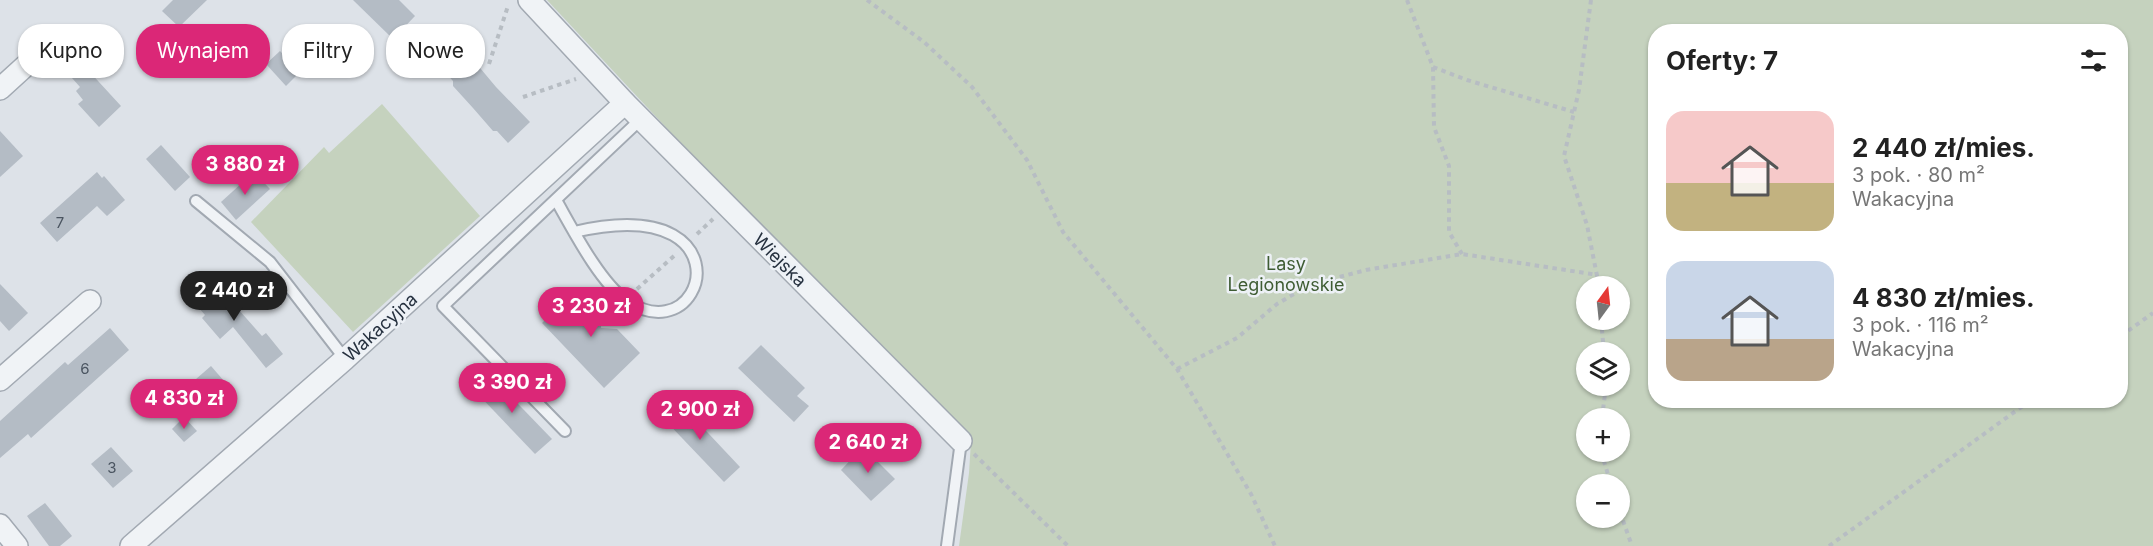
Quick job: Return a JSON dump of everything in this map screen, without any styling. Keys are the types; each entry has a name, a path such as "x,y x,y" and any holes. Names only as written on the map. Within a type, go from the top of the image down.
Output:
{"street":[{"name":"Wiejska","path":"529,0 625,104 961,441"},
{"path":"0,89 18,73"},
{"name":"Wakacyjna","path":"130,546 345,360 625,104"},
{"path":"0,380 90,301"},
{"path":"0,525 17,546"}],"lane":[{"path":"566,431 443,306 640,119"},
{"path":"556,200 574,232 601,273 626,300 648,311 670,312 686,302 696,282 696,262 686,245 673,235 653,228 629,225 606,225 574,232"},
{"path":"196,201 270,262 345,360"},
{"path":"947,546 961,441"}],"path":[{"path":"489,64 510,0"},
{"path":"867,0 924,42 972,87 1028,160 1063,232 1176,369 1251,494 1275,546"},
{"path":"1407,0 1434,67 1434,127 1449,166 1449,232 1462,254"},
{"path":"1176,369 1237,338 1277,304 1309,285 1366,270 1462,254 1598,274 1587,225 1564,156 1574,111 1591,0"},
{"path":"1434,67 1467,80 1574,111"},
{"path":"523,97 596,72"},
{"path":"626,300 713,219"},
{"path":"2128,331 2153,313"},
{"path":"1829,546 2020,408"},
{"path":"961,441 1068,546"},
{"path":"1626,528 1632,546"}],"green space":[{"name":"Lasy Legionowskie","path":"547,0 2153,0 2153,546 959,546 971,441 801,272"},
{"path":"382,104 480,216 353,332 251,222 324,147 329,153"}],"building":[{"path":"173,0 207,0 182,24 176,24 162,11"},
{"path":"353,0 399,0 415,16 407,24 386,24 386,32"},
{"path":"280,51 282,53 282,78 294,78 286,86 270,68 270,60"},
{"path":"485,74 530,122 508,143 497,131 493,131 453,86 450,78 485,78"},
{"path":"72,78 95,78 121,106 99,127 78,104 83,100 76,91 80,87"},
{"path":"0,131 23,156 0,177"},
{"path":"161,145 190,177 175,191 146,159"},
{"path":"97,172 102,178 104,176 125,200 107,216 97,206 57,242 40,223"},
{"path":"254,172 270,189 236,220 221,202"},
{"path":"215,279 262,336 266,333 283,354 266,368 233,327 220,339 202,318 205,315 192,300"},
{"path":"0,284 28,313 9,331 0,321"},
{"path":"578,288 601,312 601,328 617,329 640,353 604,388 542,323"},
{"path":"110,328 129,350 31,438 28,434 0,458 0,421 65,362 68,365"},
{"path":"761,345 805,388 797,396 809,406 794,422 738,368"},
{"path":"211,366 224,381 202,401 188,386"},
{"path":"489,374 552,439 535,454 473,389"},
{"path":"677,400 740,467 724,482 661,416"},
{"path":"184,417 197,431 184,442 172,429"},
{"path":"111,447 133,471 113,488 91,464"},
{"path":"863,447 895,479 871,501 841,470"},
{"path":"45,503 72,536 60,546 49,546 27,516"}]}
